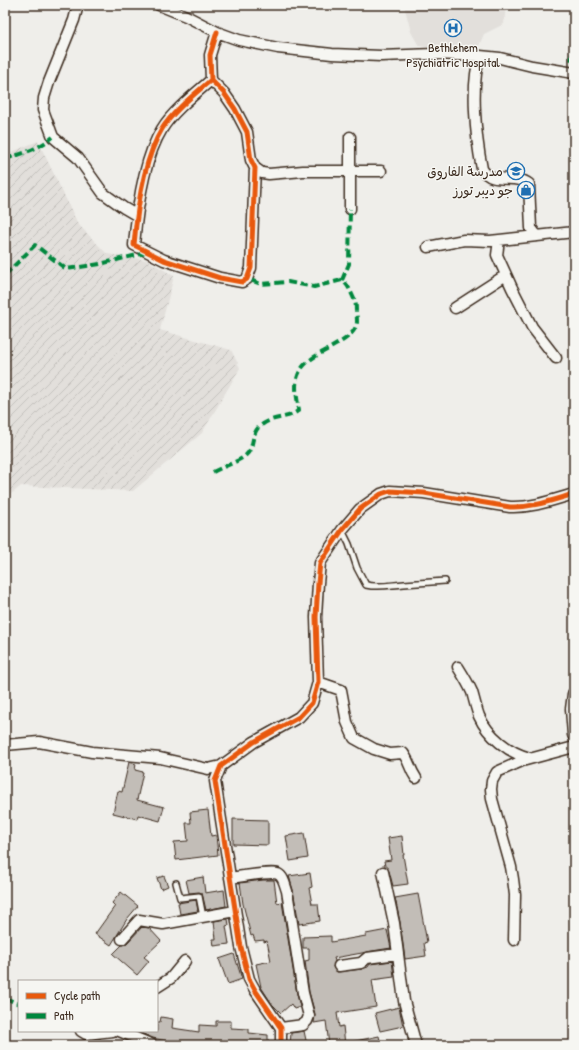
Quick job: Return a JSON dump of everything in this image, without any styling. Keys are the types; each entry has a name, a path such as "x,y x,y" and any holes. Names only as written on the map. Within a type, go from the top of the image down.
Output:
{"street":[{"path":"78,5 74,20 49,82 44,98 43,110 53,137 78,158 103,193 124,208 136,214"},
{"path":"159,5 186,16 217,32 239,40 278,48 332,54 381,56 434,54 480,56 500,58 532,66 574,73"},
{"path":"217,32 210,55 211,80 224,92 247,132 251,160 255,168 262,173 269,174 381,171"},
{"path":"480,56 477,62 475,113 482,169 491,177 524,181 529,184 531,228 537,236"},
{"path":"211,80 182,106 162,129 147,162 136,214 134,245 164,260 207,275 242,282 248,279 251,268 255,168"},
{"path":"350,137 350,209"},
{"path":"428,247 464,240 499,240 574,232"},
{"path":"497,255 499,240"},
{"path":"485,241 497,255 532,327 556,358"},
{"path":"454,308 506,274"},
{"path":"5,745 46,743 92,752 160,758 208,769 220,766 254,742 299,717 312,703 318,682 316,617 320,564 342,530 360,509 381,494 390,491 424,493 510,507 531,506 574,494"},
{"path":"458,667 467,680 480,717 485,726 493,736 508,749 530,758"},
{"path":"318,682 341,690 347,722 354,738 374,750 390,754 402,753 409,760 410,770 416,778"},
{"path":"574,694 572,709 574,735"},
{"path":"514,940 515,895 513,879 491,789 492,781 497,772 530,758 574,747"},
{"path":"215,782 220,766"},
{"path":"208,769 215,782 241,947 249,979 262,1003 281,1028 281,1045"},
{"path":"383,872 394,923 404,1001 416,1045"},
{"path":"230,878 271,873 278,874 284,880 303,993 309,1016 303,1025 281,1028"},
{"path":"122,939 139,920 163,924 235,911"},
{"path":"340,966 361,963 367,958 397,954"},
{"path":"158,986 171,978 186,961"},
{"path":"83,1032 86,1034 104,1032"},
{"path":"122,1032 152,1045"}],"lane":[{"path":"342,530 349,544 356,568 366,585 386,587 445,581"},
{"path":"176,883 180,898 199,896 203,917"}],"shaded area":[{"name":"Bethlehem Psychiatric Hospital","path":"404,5 506,5 504,24 484,34 476,53 419,46 411,32"},
{"path":"38,141 78,224 107,254 147,260 174,276 160,330 231,350 240,368 202,433 133,491 21,486 5,499 5,155"}],"building":[{"path":"129,762 136,764 135,770 143,772 137,800 164,807 160,821 138,815 137,819 113,813 118,791 122,792"},
{"path":"208,810 211,836 216,835 218,855 176,860 174,842 188,841 186,823 191,823 190,812"},
{"path":"233,819 268,820 268,845 233,844"},
{"path":"304,833 308,858 290,861 286,836"},
{"path":"402,836 403,855 408,884 393,886 389,871 385,866 384,861 391,860 388,838"},
{"path":"310,873 312,887 309,888 312,904 318,904 320,921 299,924 289,876"},
{"path":"164,876 168,886 161,889 157,878"},
{"path":"203,877 205,893 224,890 226,906 206,910 202,893 189,893 186,880"},
{"path":"274,880 277,903 282,902 300,1007 294,1009 291,1004 281,1013 272,1004 261,987 256,964 271,961 267,941 255,941 253,935 251,936 243,904 240,883"},
{"path":"121,892 138,906 127,919 111,945 95,934 115,906 112,903"},
{"path":"418,894 427,942 424,943 426,956 405,959 395,898"},
{"path":"196,900 198,911 180,914 178,903"},
{"path":"228,919 229,925 226,926 229,944 214,946 213,939 216,939 214,921"},
{"path":"142,927 149,928 161,941 144,957 149,961 137,975 113,954 122,945 127,943"},
{"path":"387,930 391,948 334,958 335,961 333,967 337,972 362,969 368,967 370,964 392,961 394,977 372,980 376,1007 337,1013 339,1027 343,1026 345,1045 329,1045 326,1021 314,1023 315,1014 309,992 305,961 309,960 309,948 303,948 303,937 331,936 331,942 366,936 366,934"},
{"path":"234,954 242,979 228,984 219,959"},
{"path":"399,1007 403,1026 380,1031 375,1013"},
{"path":"161,1017 173,1019 172,1028 199,1032 199,1025 216,1026 216,1021 231,1021 231,1028 249,1029 249,1033 268,1035 268,1044 257,1042 257,1045 175,1045 175,1043 153,1038 138,1032 158,1032 158,1022 160,1022"},
{"path":"304,1031 307,1045 290,1045 291,1033"},
{"path":"379,1036 381,1045 351,1045 351,1042"},
{"path":"100,1039 101,1045 79,1045 79,1041"}],"marked path":[{"path":"574,41 571,61 574,62"},
{"path":"5,159 36,148 53,137"},
{"path":"342,280 349,264 350,209"},
{"path":"5,275 35,245 66,269 100,264 149,252"},
{"path":"213,472 244,457 251,447 256,431 263,424 268,421 291,415 299,410 296,385 300,371 305,364 313,358 349,336 354,330 357,322 355,301 348,287 342,280 314,287 288,282 261,284 247,279"},
{"path":"5,998 18,1004"}],"cycle path":[{"path":"211,80 172,116 155,141 142,185 134,245 164,260 220,278 242,282 247,279 251,268 255,168 251,160 247,132 235,109 224,93 211,80 210,55 217,32"},
{"path":"281,1045 281,1028 249,979 241,947 215,781 221,766 254,742 299,717 312,703 318,682 316,617 320,563 342,530 360,509 381,494 390,491 424,493 510,507 534,505 574,494"}],"place":[{"name":"Bethlehem Psychiatric Hospital","path":"453,28"},
{"name":"مدرسة الفاروق","path":"516,171"},
{"name":"جو ديبر تورز","path":"526,190"}]}
